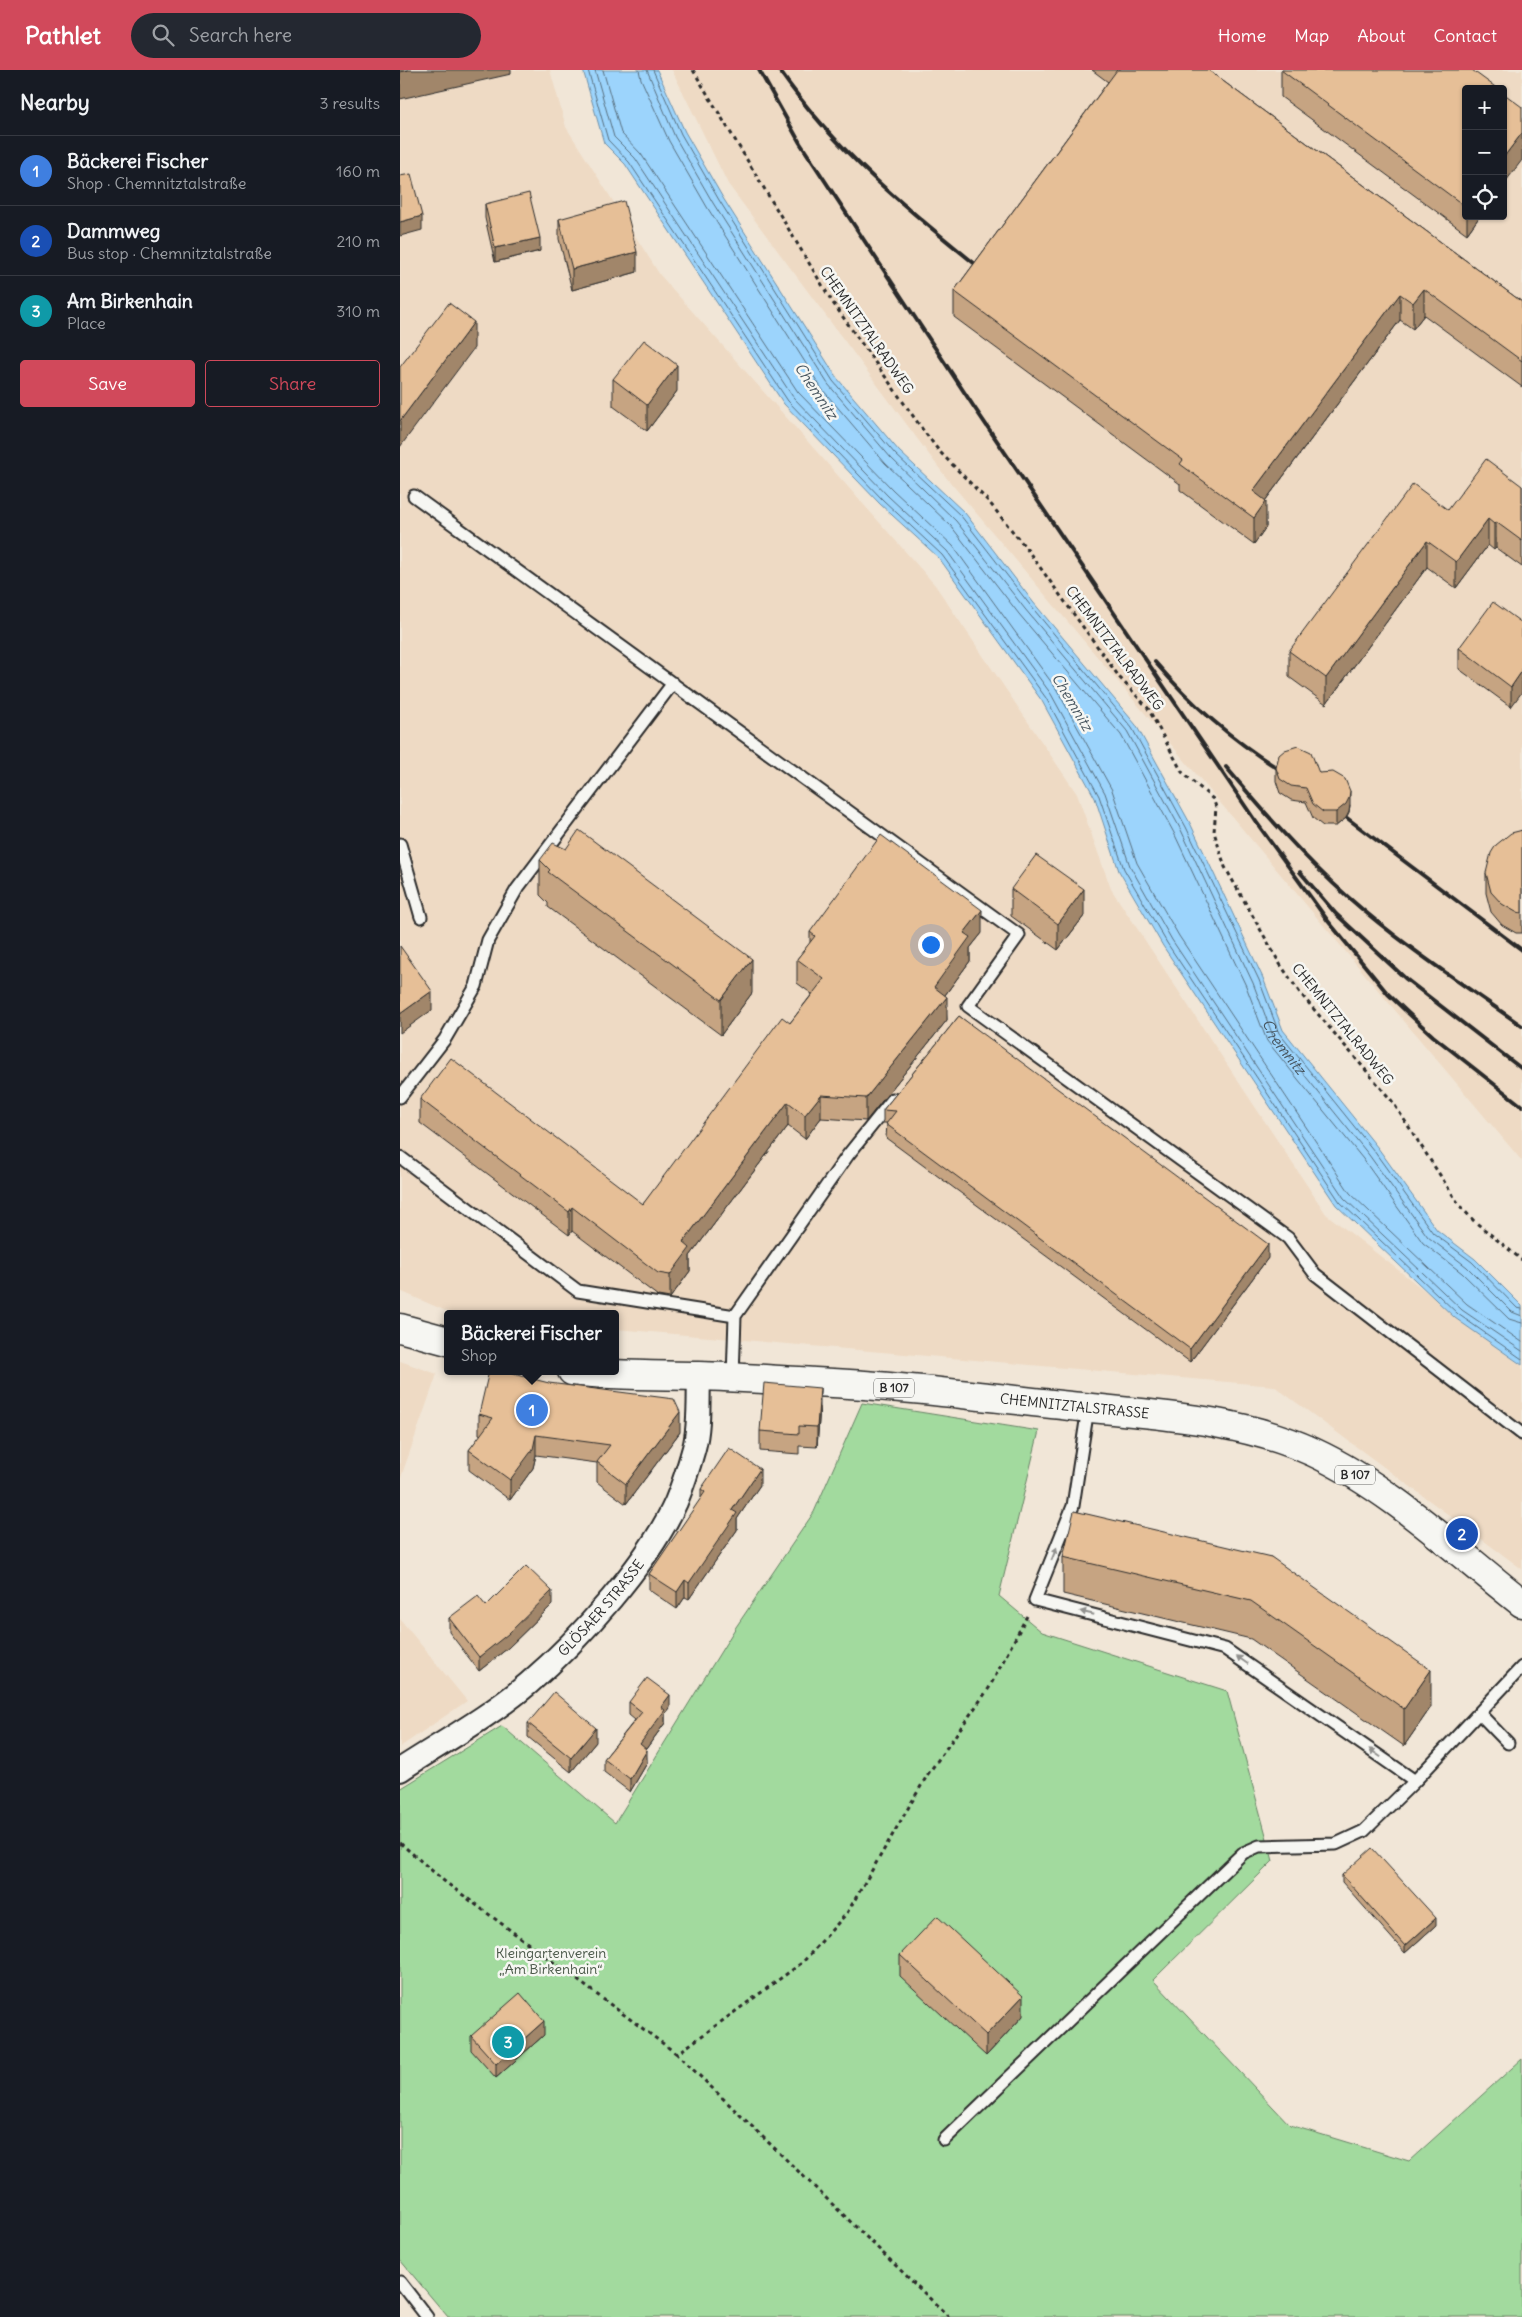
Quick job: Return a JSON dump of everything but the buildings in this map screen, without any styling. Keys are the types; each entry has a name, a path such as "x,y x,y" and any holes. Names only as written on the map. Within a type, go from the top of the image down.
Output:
{"main road":[{"path":"400,1328 444,1341"},
{"name":"CHEMNITZTALSTRASSE","path":"619,1374 845,1383 1171,1416 1229,1425 1261,1433 1313,1452 1356,1476 1395,1502 1522,1603"}],"street":[{"name":"GLÖSAER STRASSE","path":"400,1770 491,1712 528,1684 562,1653 598,1613 633,1569 655,1538 676,1502 694,1446 699,1376"}],"lane":[{"path":"414,496 1019,935 965,1010 1288,1238 1314,1274 1522,1434"},
{"path":"400,1097 445,1039 476,986 488,940 516,889 673,683"},
{"path":"400,844 422,917"},
{"path":"733,1378 735,1316 848,1155 902,1088"},
{"path":"400,1157 578,1291 735,1316"},
{"path":"1088,1408 1073,1506 1035,1600 1225,1649 1415,1781"},
{"path":"944,2140 1243,1853 1259,1846 1336,1844 1364,1831 1415,1781 1522,1666"},
{"path":"1479,1713 1508,1743"},
{"path":"400,2282 427,2317"}],"path":[{"name":"CHEMNITZTALRADWEG","path":"693,70 833,303 923,430 939,452 990,502 1026,548 1120,678 1148,708 1182,772 1213,798 1216,808 1214,832 1224,867 1280,964 1300,993 1392,1102 1460,1206 1474,1221 1522,1260"},
{"path":"677,2054 803,1962 847,1913 928,1774 989,1688 1035,1600"},
{"path":"400,1843 444,1881 677,2054 949,2317"}],"shaded area":[{"path":"400,70 550,70 566,127 660,275 935,585 1077,794 1111,889 1326,1214 1522,1366 1522,1569 1274,1386 619,1329 619,1310 444,1310 400,1291"},
{"path":"672,70 1522,70 1522,1161 945,476 728,184"},
{"path":"400,1361 437,1374 400,1480"},
{"path":"400,1619 467,1701 400,1747"}],"green space":[{"name":"Kleingartenverein „Am Birkenhain“","path":"862,1403 1039,1431 999,1596 1042,1632 1227,1691 1273,1861 1153,1980 1290,2125 1409,2161 1522,2059 1522,2317 448,2317 400,2260 400,1789 502,1726 615,1823 736,1627 814,1512"}],"water":[{"name":"Chemnitz","path":"583,70 657,70 685,132 723,198 837,378 899,451 965,513 1033,602 1136,725 1191,825 1263,978 1283,1030 1378,1148 1437,1230 1475,1259 1522,1306 1522,1365 1455,1318 1336,1205 1163,946 1119,871 1095,798 1042,701 939,558 880,504 784,404 625,164 604,143"}],"railway":[{"path":"759,70 800,143 974,407 1254,819 1328,921 1388,994 1433,1036 1522,1106"},
{"path":"779,70 801,100 849,154 928,226 985,272"},
{"path":"1155,662 1213,720 1245,746 1279,769"},
{"path":"1226,767 1300,851 1348,897 1411,948 1522,1026"},
{"path":"1347,818 1522,950"},
{"path":"1300,872 1336,914 1406,979 1522,1069"}],"place":[{"name":"Bäckerei Fischer","path":"532,1410"},
{"name":"Dammweg","path":"1462,1534"},
{"name":"Am Birkenhain","path":"508,2042"}]}
